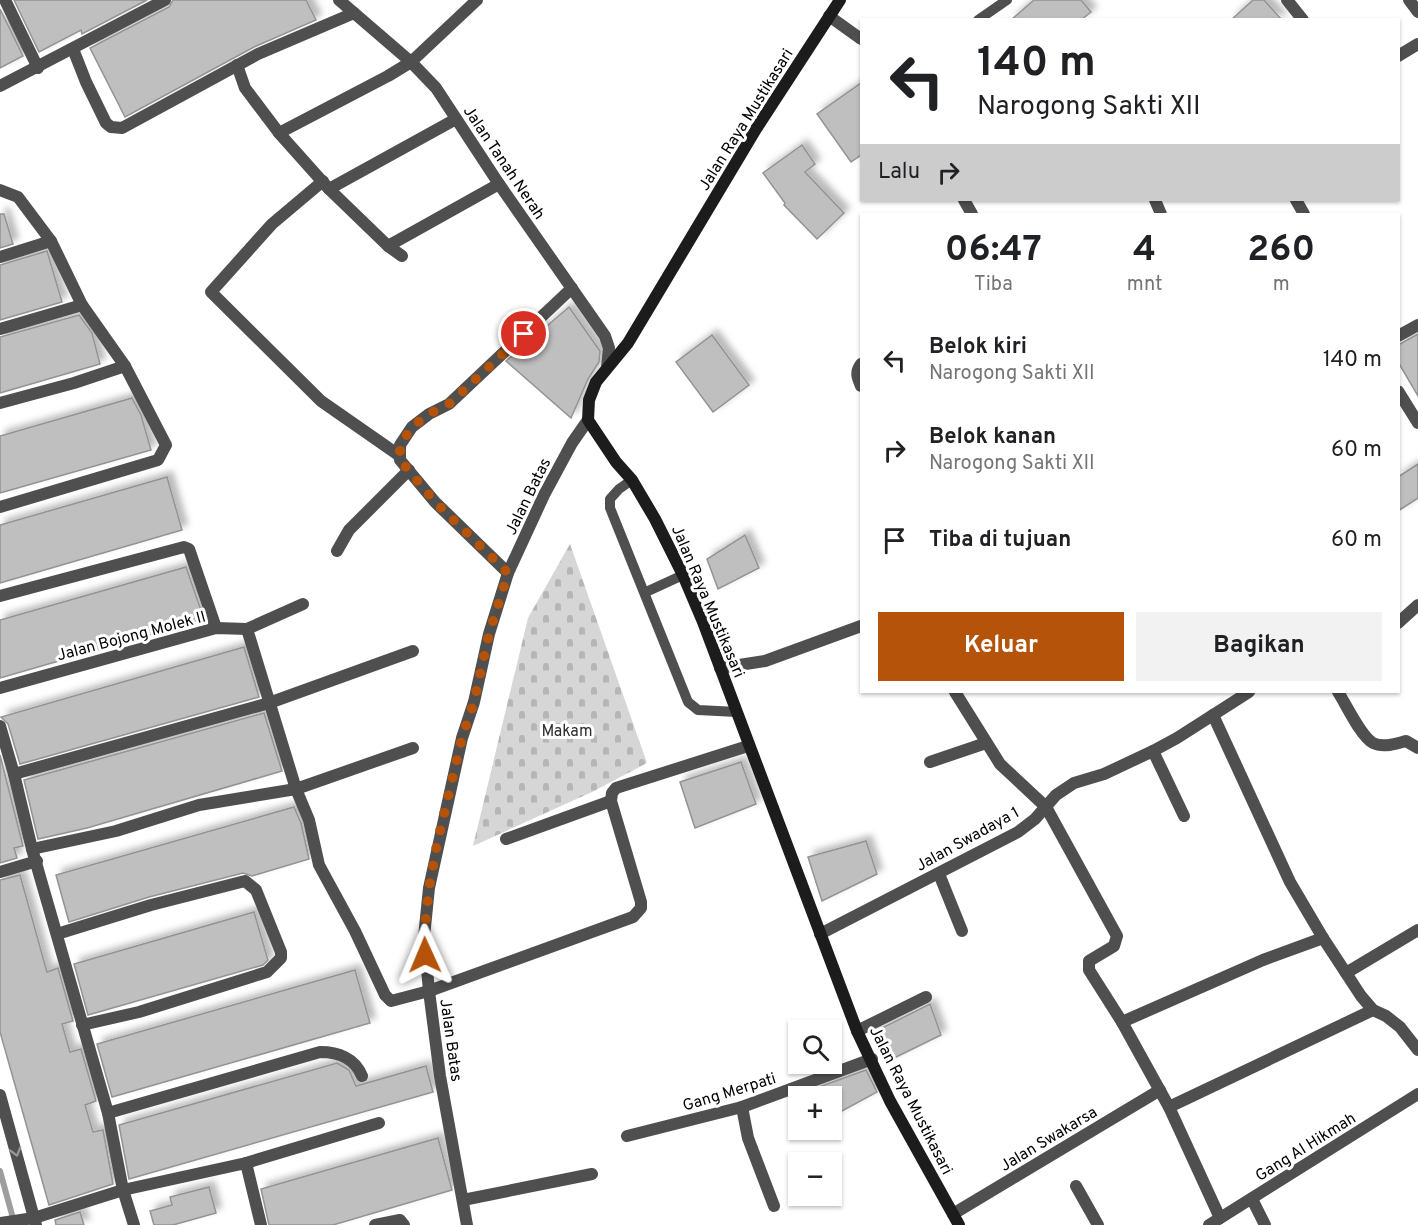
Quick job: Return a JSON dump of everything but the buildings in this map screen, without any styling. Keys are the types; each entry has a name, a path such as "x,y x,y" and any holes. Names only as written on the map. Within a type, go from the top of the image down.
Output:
{"main road":[{"name":"Jalan Raya Mustikasari","path":"840,0 756,129 628,343 597,382 590,400 588,420 616,462 632,480 655,519 683,575 857,1031 890,1101 956,1220"}],"street":[{"path":"5,0 38,68"},
{"path":"0,86 165,0"},
{"name":"Jalan Tanah Nerah","path":"339,0 411,62 436,88 499,184 605,336 609,348 607,367"},
{"path":"279,133 411,62 477,0"},
{"path":"1287,0 1301,18"},
{"path":"1409,0 1418,12"},
{"path":"73,49 106,123 111,127 122,128 258,54 354,14"},
{"path":"830,16 860,38"},
{"path":"1400,55 1418,44"},
{"path":"237,65 245,88 279,133 326,185 388,246 402,256"},
{"path":"400,456 321,402 211,292 272,224 326,185 456,119"},
{"path":"388,246 499,184"},
{"path":"0,190 18,197 51,241 82,304 125,366 166,445 158,460 0,507"},
{"path":"0,257 51,241"},
{"path":"508,573 435,502 400,460 400,445 412,427 429,414 449,404 572,288"},
{"path":"0,329 82,304"},
{"path":"1400,335 1418,325"},
{"path":"0,403 74,383 125,366"},
{"path":"860,366 857,370 857,378 860,384"},
{"path":"1400,394 1418,423"},
{"name":"Jalan Batas","path":"467,1225 440,1076 429,991 424,937 429,888 462,738 474,702 489,634 508,573 544,495 572,443 588,420"},
{"path":"337,551 349,530 409,470"},
{"path":"0,596 184,547 189,549 216,628"},
{"name":"Jalan Bojong Molek II","path":"0,688 216,628 247,629 303,604"},
{"path":"1400,621 1418,605"},
{"path":"720,668 765,660 860,626"},
{"path":"247,629 296,789 309,820 319,865 355,931 385,995 391,1001 429,991 633,917 641,908 641,902 611,801 612,793 616,788 748,746"},
{"path":"14,774 269,703 413,651"},
{"path":"956,693 1000,764 1046,807 1117,936 1114,946 1089,961 1089,970 1122,1022 1169,1107 1214,1222"},
{"name":"Jalan Swadaya 1","path":"820,934 1018,832 1035,819 1056,795 1074,783 1104,774 1153,751 1247,693"},
{"path":"1339,693 1366,737 1374,743 1386,746 1406,741 1418,748"},
{"path":"1213,715 1290,882 1323,938 1360,996 1373,1010 1386,1016 1400,1027 1418,1050"},
{"path":"0,726 34,855 108,1113 123,1190 134,1225"},
{"path":"930,762 986,742"},
{"path":"0,872 34,855 199,805 296,789 413,748"},
{"path":"1153,751 1184,816"},
{"path":"506,838 611,801"},
{"path":"939,874 962,931"},
{"path":"57,934 151,905 245,881 256,890 281,952 281,958 267,972 139,1012 82,1025"},
{"path":"1346,973 1418,930"},
{"path":"1122,1022 1263,960 1323,938"},
{"path":"857,1031 926,997"},
{"path":"1169,1107 1373,1010"},
{"path":"108,1113 320,1053 330,1052 350,1060 358,1067 362,1076"},
{"name":"Gang Merpati","path":"627,1136 742,1107 872,1059"},
{"name":"Jalan Swakarsa","path":"956,1220 1160,1090"},
{"name":"Gang Al Hikmah","path":"1214,1222 1418,1094"},
{"path":"0,1095 31,1220"},
{"path":"742,1107 748,1138 774,1206"},
{"path":"0,1223 31,1220 123,1190 246,1163 379,1124"},
{"path":"246,1163 261,1225"},
{"path":"463,1200 592,1174"},
{"path":"1076,1186 1098,1225"},
{"path":"1252,1199 1265,1225"},
{"path":"375,1225 400,1220 404,1225"}],"lane":[{"path":"981,18 1003,1"},
{"path":"632,480 610,499 610,508 615,525 646,592 688,702 698,710 736,711"},
{"path":"646,592 683,575"}],"green space":[{"name":"Makam","path":"570,544 647,763 592,792 473,846 528,618"}],"waterway":[{"path":"0,1171 14,1222"}],"route":[{"path":"425,955 424,937 429,888 437,844 489,634 508,573 435,502 400,460 400,445 412,427 429,414 449,404 524,334"}]}
